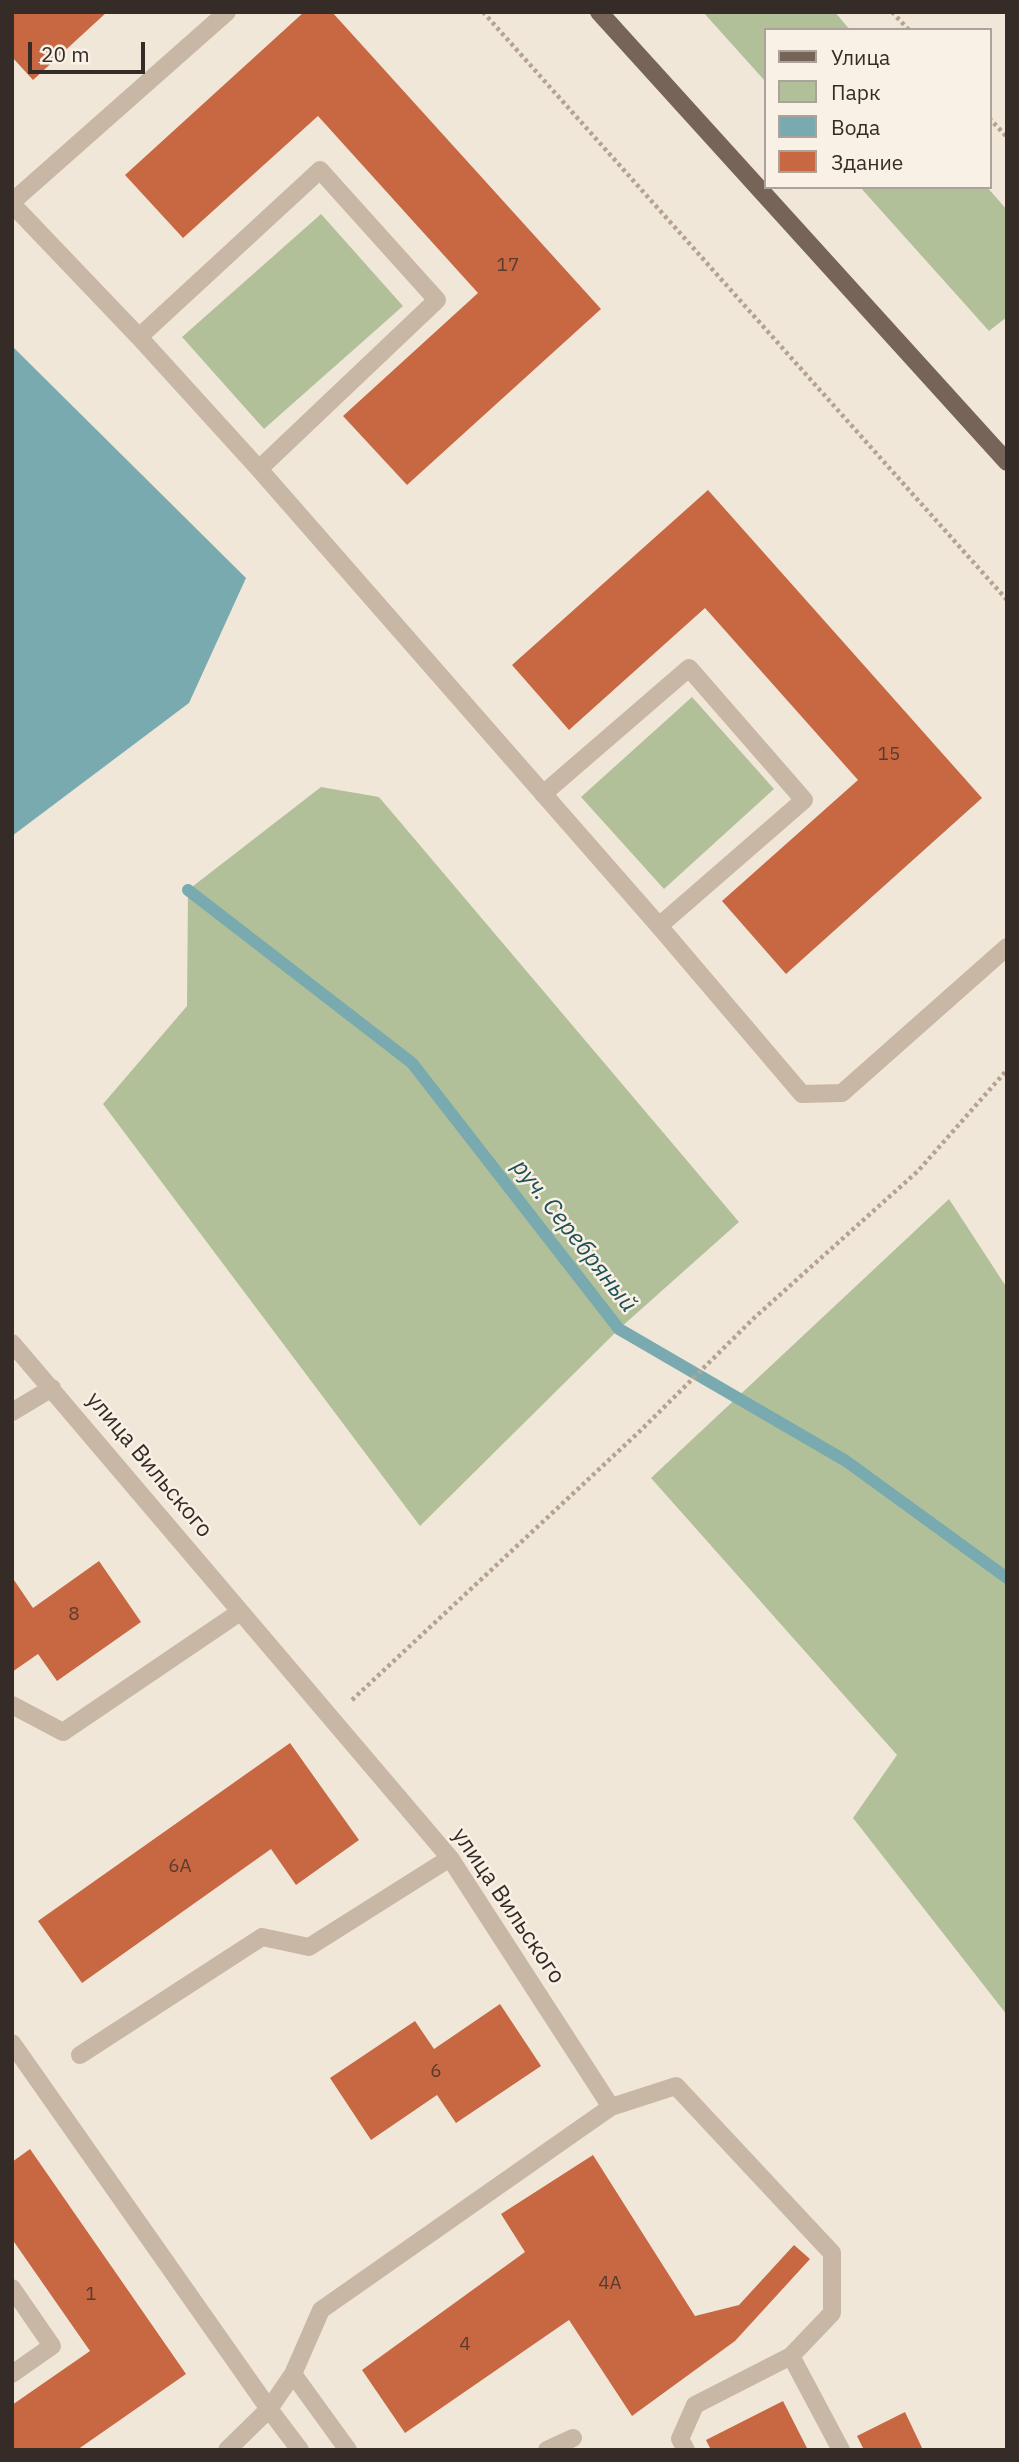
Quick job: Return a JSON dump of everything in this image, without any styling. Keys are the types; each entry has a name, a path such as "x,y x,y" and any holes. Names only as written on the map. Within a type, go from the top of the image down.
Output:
{"main road":[{"path":"599,12 1007,462"}],"street":[{"path":"227,12 12,203 259,469 659,926 802,1094 842,1093 1007,947"},
{"path":"139,337 320,170 437,300 259,469"},
{"path":"543,794 690,668 804,800 659,926"},
{"name":"улица Вильского","path":"12,1343 450,1858 611,2107"},
{"path":"12,1412 52,1388"},
{"path":"12,1705 63,1732 240,1612"},
{"path":"80,2055 262,1937 309,1947 450,1858"},
{"path":"12,2043 19,2064 300,2450"},
{"path":"227,2450 269,2409 293,2374 320,2310 611,2107 676,2086 832,2253 832,2313 791,2356 695,2405 680,2439 686,2450"},
{"path":"12,2288 52,2346 12,2374"},
{"path":"791,2356 841,2450"},
{"path":"293,2374 348,2450"},
{"path":"547,2450 573,2438"}],"path":[{"path":"483,12 1007,600"},
{"path":"892,12 907,28"},
{"path":"991,120 1007,137"},
{"path":"331,1720 640,1431 754,1318 918,1171 1007,1070"}],"green space":[{"path":"703,12 835,12 848,28 764,28 764,80"},
{"path":"862,189 989,189 1007,210 1007,317 989,331"},
{"path":"321,214 403,306 264,429 182,337"},
{"path":"692,697 774,789 664,889 581,797"},
{"path":"321,787 379,797 739,1222 619,1329 420,1526 103,1104 187,1006 188,890"},
{"path":"949,1199 1007,1288 1007,2015 853,1818 897,1755 651,1478"}],"water":[{"path":"12,346 246,578 189,703 12,836"}],"building":[{"path":"12,12 107,12 33,80 12,57"},
{"path":"304,12 332,12 601,309 407,485 343,416 478,293 318,116 183,238 125,175"},
{"path":"708,490 982,798 786,974 722,901 858,780 705,608 569,730 512,665"},
{"path":"99,1561 141,1622 57,1681 38,1654 12,1672 12,1582 14,1580 33,1608"},
{"path":"290,1743 359,1840 296,1885 271,1849 82,1983 38,1921"},
{"path":"500,2004 541,2066 456,2123 437,2095 371,2140 330,2078 415,2021 434,2049"},
{"path":"30,2149 186,2374 77,2450 12,2450 12,2405 90,2351 12,2239 12,2162"},
{"path":"593,2155 695,2316 739,2305 794,2245 810,2259 735,2341 632,2416 569,2320 405,2433 362,2370 525,2252 501,2214"},
{"path":"783,2401 808,2450 711,2450 706,2440"},
{"path":"905,2412 923,2450 864,2450 857,2436"}],"waterway":[{"name":"руч. Серебряный","path":"188,890 412,1063 619,1329 846,1461 1007,1578"}]}
